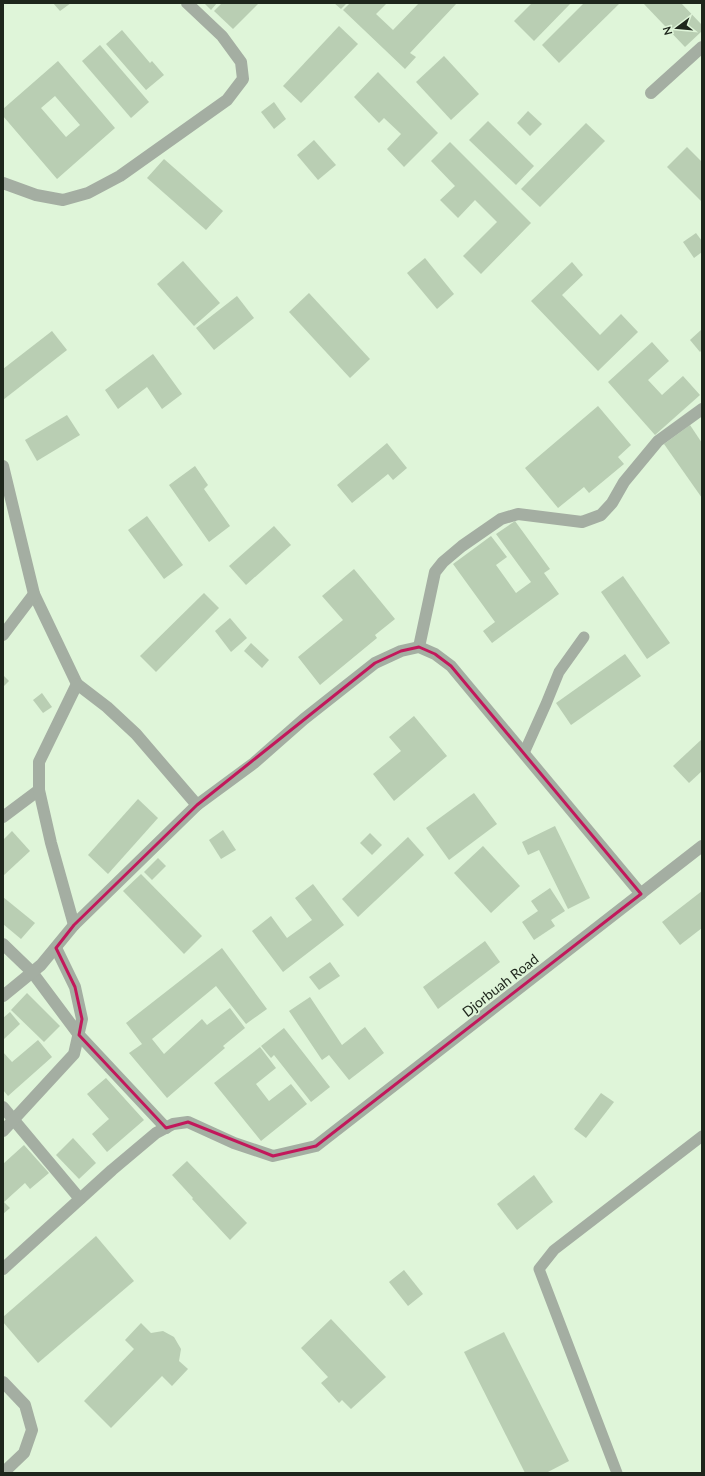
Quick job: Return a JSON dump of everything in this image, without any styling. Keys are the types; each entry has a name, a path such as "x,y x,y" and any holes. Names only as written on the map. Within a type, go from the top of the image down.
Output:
{"street":[{"path":"3,182 36,195 63,200 88,193 120,176 227,100 243,79 241,62 222,36 187,3"},
{"path":"651,93 702,47"},
{"path":"419,647 435,572 443,562 462,546 501,519 518,514 582,522 601,515 612,503 624,482 658,441 702,409"},
{"path":"3,466 34,594 77,684 107,706 136,734 197,805"},
{"path":"3,634 34,594"},
{"path":"3,996 41,965 74,925 197,805 254,763 304,719 375,663 401,651 419,647 435,654 451,666 641,894"},
{"path":"74,925 51,843 39,790 39,762 77,684"},
{"path":"3,817 39,790"},
{"name":"Djorbuah Road","path":"166,1128 174,1124 188,1122 234,1143 273,1156 316,1146 702,846"},
{"path":"3,944 32,972 79,1035 166,1128 156,1133 112,1170 3,1269"},
{"path":"3,1131 74,1054 82,1019 75,987 56,948"},
{"path":"3,1107 80,1199"},
{"path":"3,1382 25,1405 32,1430 24,1453 3,1472"}],"lane":[{"path":"524,754 559,672 584,638"},
{"path":"617,1473 539,1270 554,1250 702,1136"}],"highlighted area":[{"path":"419,647 435,654 451,666 641,894 316,1146 273,1156 188,1122 166,1128 79,1035 82,1019 75,987 56,948 74,925 197,805 375,663 401,651"}],"building":[{"path":"53,3 71,3 60,11"},
{"path":"204,3 217,3 211,10"},
{"path":"222,3 259,3 233,29 214,11"},
{"path":"334,3 347,3 341,9"},
{"path":"350,3 387,3 376,14 393,30 419,3 457,3 410,53 416,57 405,69 343,10"},
{"path":"532,3 571,3 534,41 514,21"},
{"path":"584,3 620,3 559,63 542,45"},
{"path":"643,3 681,3 702,25 702,31 685,47"},
{"path":"339,26 358,44 301,103 283,86"},
{"path":"122,30 150,63 152,61 164,75 146,90 106,44"},
{"path":"100,45 149,102 131,118 82,61"},
{"path":"444,56 479,94 451,120 416,82"},
{"path":"58,61 115,128 57,179 3,116 3,109","holes":["55,96 80,125 66,137 41,108"]},
{"path":"378,72 438,133 404,167 387,149 401,134 384,118 379,123 354,97"},
{"path":"274,102 286,119 274,129 261,112"},
{"path":"528,111 542,124 530,136 517,123"},
{"path":"488,121 534,166 516,185 469,140"},
{"path":"586,123 605,141 540,207 521,189"},
{"path":"314,140 336,165 318,180 297,155"},
{"path":"450,142 531,223 481,274 463,256 497,222 475,200 458,218 440,200 455,186 431,161"},
{"path":"687,147 702,162 702,202 667,167"},
{"path":"164,159 223,211 206,230 147,178"},
{"path":"696,233 702,241 702,252 694,258 683,242"},
{"path":"425,258 454,294 437,309 407,273"},
{"path":"183,261 220,303 194,326 157,284"},
{"path":"572,262 583,275 562,295 600,335 621,314 638,332 598,371 531,301"},
{"path":"309,293 370,359 350,378 289,312"},
{"path":"237,296 254,318 214,350 196,328"},
{"path":"702,329 702,350 700,352 690,340"},
{"path":"52,331 67,350 3,400 3,369"},
{"path":"652,342 669,361 648,380 662,395 683,376 700,395 655,435 608,382"},
{"path":"153,354 182,394 162,409 147,387 118,409 105,390"},
{"path":"598,406 631,445 618,457 624,464 589,493 584,487 558,508 525,468"},
{"path":"67,415 80,435 37,461 25,440"},
{"path":"690,425 702,443 702,498 664,444"},
{"path":"387,443 407,468 393,480 388,474 352,503 337,485"},
{"path":"195,466 208,485 204,489 230,526 209,542 169,485"},
{"path":"147,516 183,565 164,579 128,530"},
{"path":"515,521 550,569 544,573 559,594 492,643 483,631 495,622 453,564 491,536 507,557 496,565 516,593 531,582 496,534"},
{"path":"274,526 291,545 246,585 229,566"},
{"path":"354,569 395,619 375,635 377,638 320,685 298,657 343,620 322,596"},
{"path":"623,576 670,643 647,659 601,592"},
{"path":"204,593 219,608 156,672 140,656"},
{"path":"230,618 247,638 231,652 215,631"},
{"path":"251,643 269,660 262,668 244,651"},
{"path":"625,654 641,676 571,725 556,703"},
{"path":"3,675 9,681 3,687"},
{"path":"42,693 52,707 43,713 33,700"},
{"path":"414,716 447,756 394,801 373,774 401,751 389,737"},
{"path":"702,739 702,771 689,783 673,766"},
{"path":"474,793 497,824 449,860 426,828"},
{"path":"138,799 158,818 108,874 88,855"},
{"path":"555,826 590,898 568,909 539,850 528,855 522,842"},
{"path":"223,830 236,850 221,859 209,840"},
{"path":"12,831 30,851 3,876 3,840"},
{"path":"370,833 382,845 372,855 360,843"},
{"path":"408,837 424,855 358,917 342,899"},
{"path":"483,846 520,886 491,913 454,873"},
{"path":"158,858 166,866 152,880 144,872"},
{"path":"141,874 202,936 184,954 123,891"},
{"path":"313,884 344,925 283,972 252,931 271,916 287,938 312,920 295,898"},
{"path":"550,888 565,911 551,920 555,926 534,940 522,922 538,911 531,901"},
{"path":"702,891 702,928 680,945 662,922"},
{"path":"3,897 35,923 21,939 3,924"},
{"path":"485,941 500,962 438,1009 423,987"},
{"path":"222,948 267,1009 246,1024 216,986 152,1039 164,1054 202,1019 207,1025 230,1008 245,1028 223,1046 225,1048 167,1098 129,1053 142,1044 126,1023"},
{"path":"330,962 340,976 319,990 309,977"},
{"path":"27,993 60,1026 44,1042 11,1010"},
{"path":"310,997 342,1045 365,1027 384,1053 349,1080 329,1055 322,1060 289,1011"},
{"path":"10,1012 20,1024 3,1040 3,1018"},
{"path":"284,1028 330,1087 311,1102 274,1055 271,1058 261,1046"},
{"path":"38,1040 52,1057 8,1096 3,1090 3,1052 12,1062"},
{"path":"260,1047 276,1068 256,1084 269,1101 291,1084 307,1104 261,1141 214,1083"},
{"path":"106,1078 144,1120 107,1152 92,1134 109,1119 87,1094"},
{"path":"601,1093 614,1102 586,1138 574,1129"},
{"path":"73,1138 96,1163 79,1179 56,1155"},
{"path":"24,1145 49,1173 30,1189 25,1183 4,1202 10,1208 3,1214 3,1164"},
{"path":"187,1161 247,1223 230,1240 172,1175"},
{"path":"534,1175 553,1202 517,1230 497,1204"},
{"path":"96,1236 134,1281 38,1363 3,1322 3,1317"},
{"path":"404,1270 423,1294 408,1306 389,1282"},
{"path":"331,1319 386,1377 351,1409 342,1400 339,1403 321,1383 328,1377 301,1348"},
{"path":"141,1323 151,1333 163,1331 174,1337 181,1349 179,1361 188,1369 172,1386 162,1376 111,1428 84,1401 134,1349 125,1340"},
{"path":"504,1332 569,1461 546,1473 525,1473 464,1352"}]}
